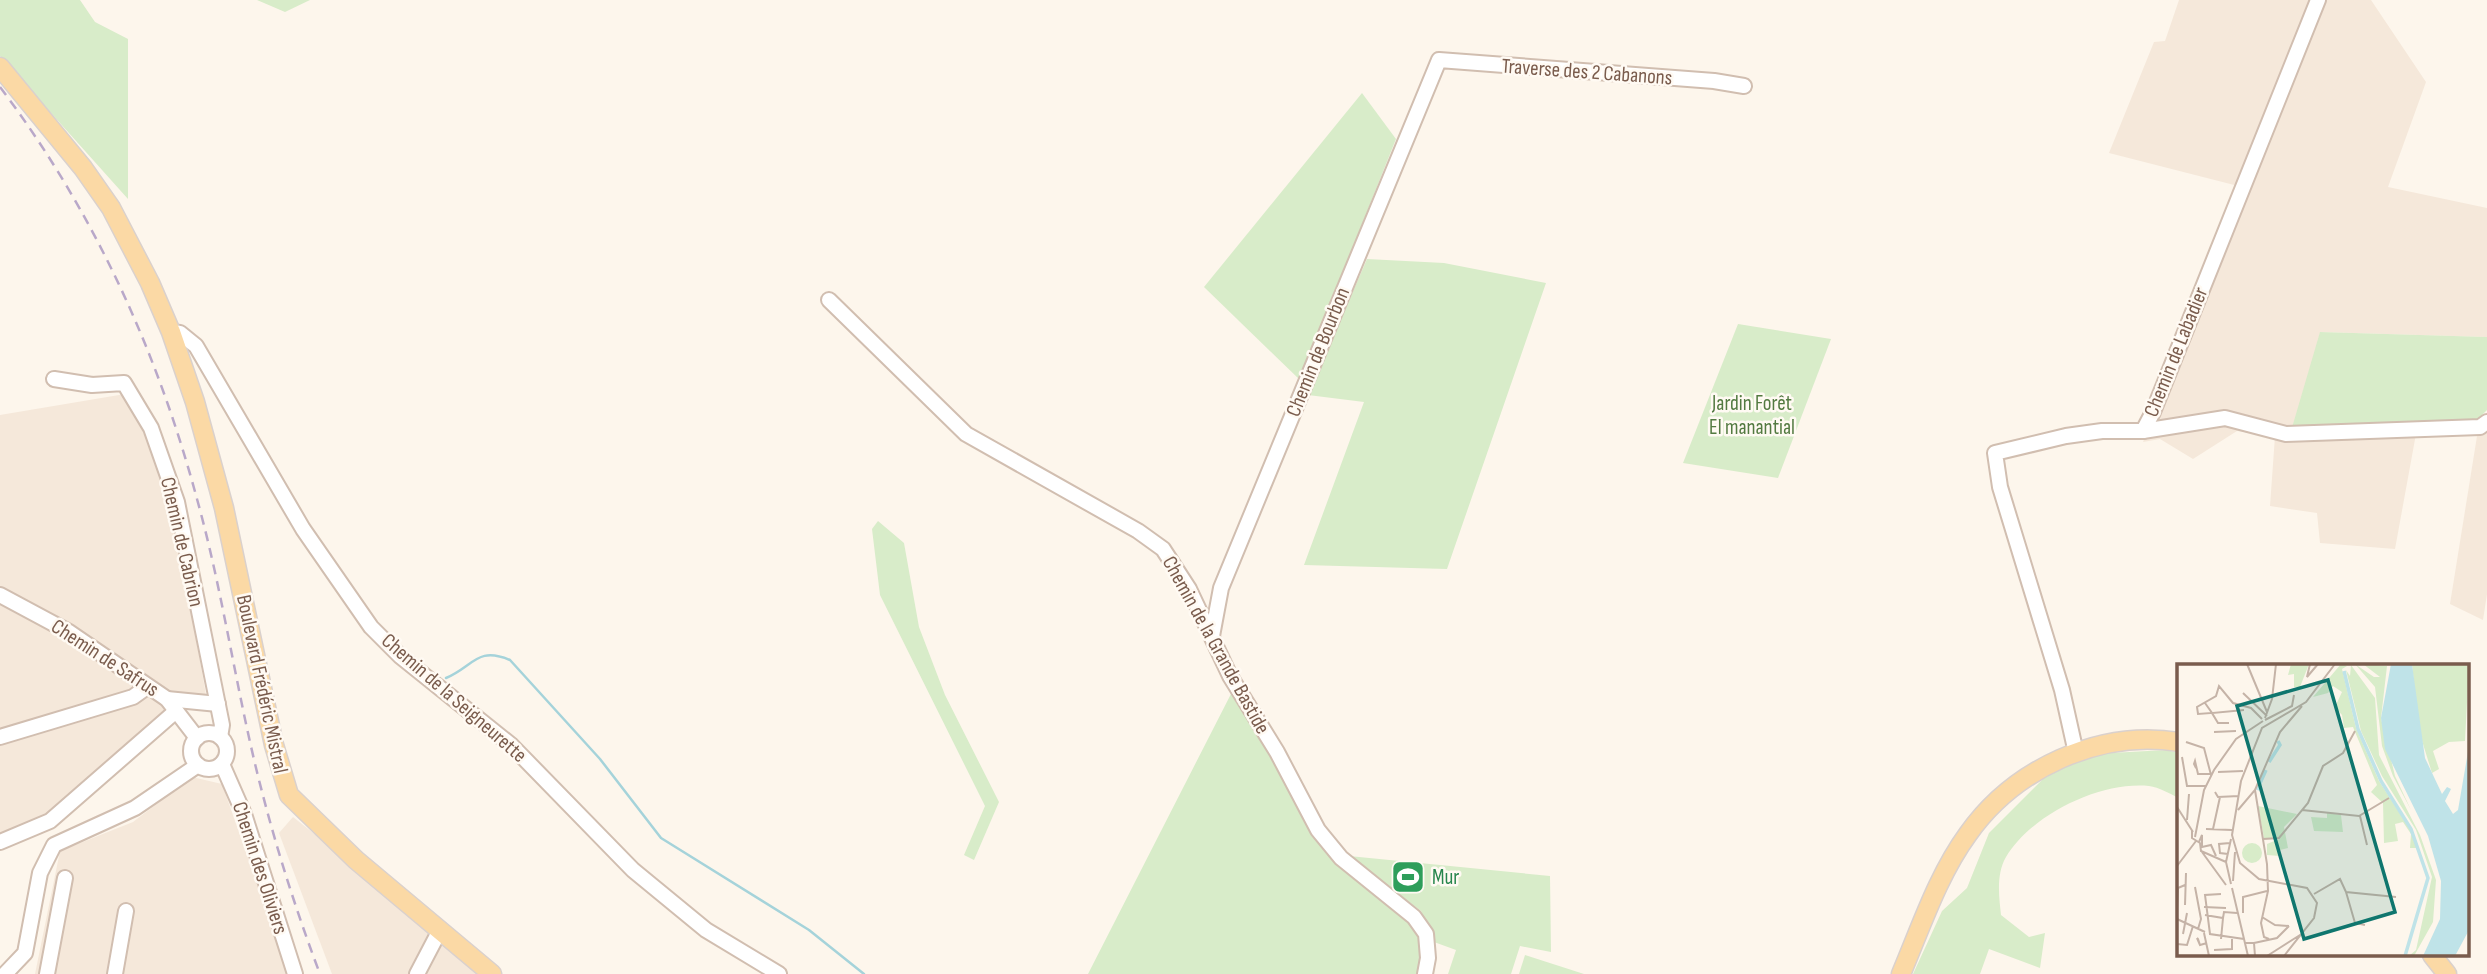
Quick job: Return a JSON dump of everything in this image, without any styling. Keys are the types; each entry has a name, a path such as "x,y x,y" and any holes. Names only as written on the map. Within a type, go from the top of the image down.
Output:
{"main road":[{"name":"Boulevard Frédéric Mistral","path":"0,67 104,198 150,283 179,352 224,508 282,782 298,807 318,826 492,974"},
{"path":"1901,974 1942,878 1968,834 2013,787 2054,761 2076,752 2124,742 2177,742"},
{"path":"2433,956 2447,974"}],"street":[{"name":"Chemin de Labadier","path":"2076,752 2062,690 2000,486 1995,453 2066,436 2102,431 2143,431 2153,412 2318,0"},
{"name":"Traverse des 2 Cabanons","path":"1433,68 1439,60 1714,81 1744,86"},
{"name":"Chemin de Bourbon","path":"1212,638 1221,588 1432,79 1433,68"},
{"name":"Chemin de la Grande Bastide","path":"829,300 966,434 1138,531 1163,549 1189,589 1230,676 1277,752 1318,830 1341,858 1414,917 1426,934 1429,958 1425,974"},
{"name":"Chemin de la Seigneurette","path":"171,332 180,333 196,346 303,529 371,627 400,656 511,745 634,870 706,930 779,974"},
{"name":"Chemin de Cabrion","path":"54,379 92,385 124,383 151,428 177,502 222,725 220,737"},
{"path":"2143,431 2225,418 2286,434 2480,426 2487,422"},
{"name":"Chemin de Safrus","path":"0,595 69,632 167,699 197,738"},
{"path":"0,737 132,697 147,687"},
{"path":"167,699 218,704"},
{"path":"0,842 50,821 176,711"},
{"path":"206,733 220,737 227,750 222,764 210,769 198,765 191,752 197,738 206,733"},
{"name":"Chemin des Oliviers","path":"222,764 244,814 295,974"},
{"path":"5,974 25,953 40,873 54,845 135,808 198,765"},
{"path":"47,974 65,878"},
{"path":"115,974 126,911"},
{"path":"417,974 440,930"}],"shaded area":[{"path":"2179,0 2371,0 2426,82 2388,187 2487,208 2487,337 2320,332 2418,423 2395,549 2320,543 2317,513 2270,506 2275,436 2237,431 2193,459 2160,439 2143,442 2246,188 2109,153 2154,42 2165,41"},
{"path":"125,394 165,479 179,524 185,576 206,695 185,693 45,815 0,834 0,415"},
{"path":"2487,426 2487,594 2483,620 2450,604 2478,430"},
{"path":"192,777 222,784 289,974 35,974 60,851 133,822"},
{"path":"293,817 477,974 332,974 279,833"}],"green space":[{"path":"0,0 80,0 95,22 128,39 128,199 0,56"},
{"path":"257,0 310,0 285,12"},
{"path":"1362,93 1396,139 1300,380 1204,287"},
{"path":"1367,259 1444,263 1546,283 1447,569 1304,565 1364,402 1308,395"},
{"name":"Jardin Forêt El manantial","path":"1738,324 1831,339 1778,478 1683,463"},
{"path":"2320,332 2487,337 2487,410 2475,422 2291,431"},
{"path":"878,521 904,543 919,627 945,695 999,802 974,860 964,855 985,806 880,595 872,529"},
{"path":"1233,690 1326,850 1401,908 1419,936 1422,949 1418,974 1088,974"},
{"path":"2166,750 2177,753 2177,797 2149,786 2110,789 2068,804 2032,827 2017,842 2006,857 1999,878 2001,915 2029,937 2045,933 2040,968 1989,949 1980,974 1913,974 1942,911 1967,888 1989,833 2044,778 2092,754"},
{"path":"1349,856 1550,876 1551,952 1520,946 1511,974 1448,974 1456,950 1434,942 1421,911"},
{"path":"1525,955 1584,974 1519,974"}],"waterway":[{"path":"446,678 483,656 499,656 510,660 600,759 661,838 809,930 864,974"}],"railway":[{"path":"0,87 34,134 93,232 142,336 162,389 206,533 264,798 320,974"}],"place":[{"name":"Mur","path":"1408,877"}]}
